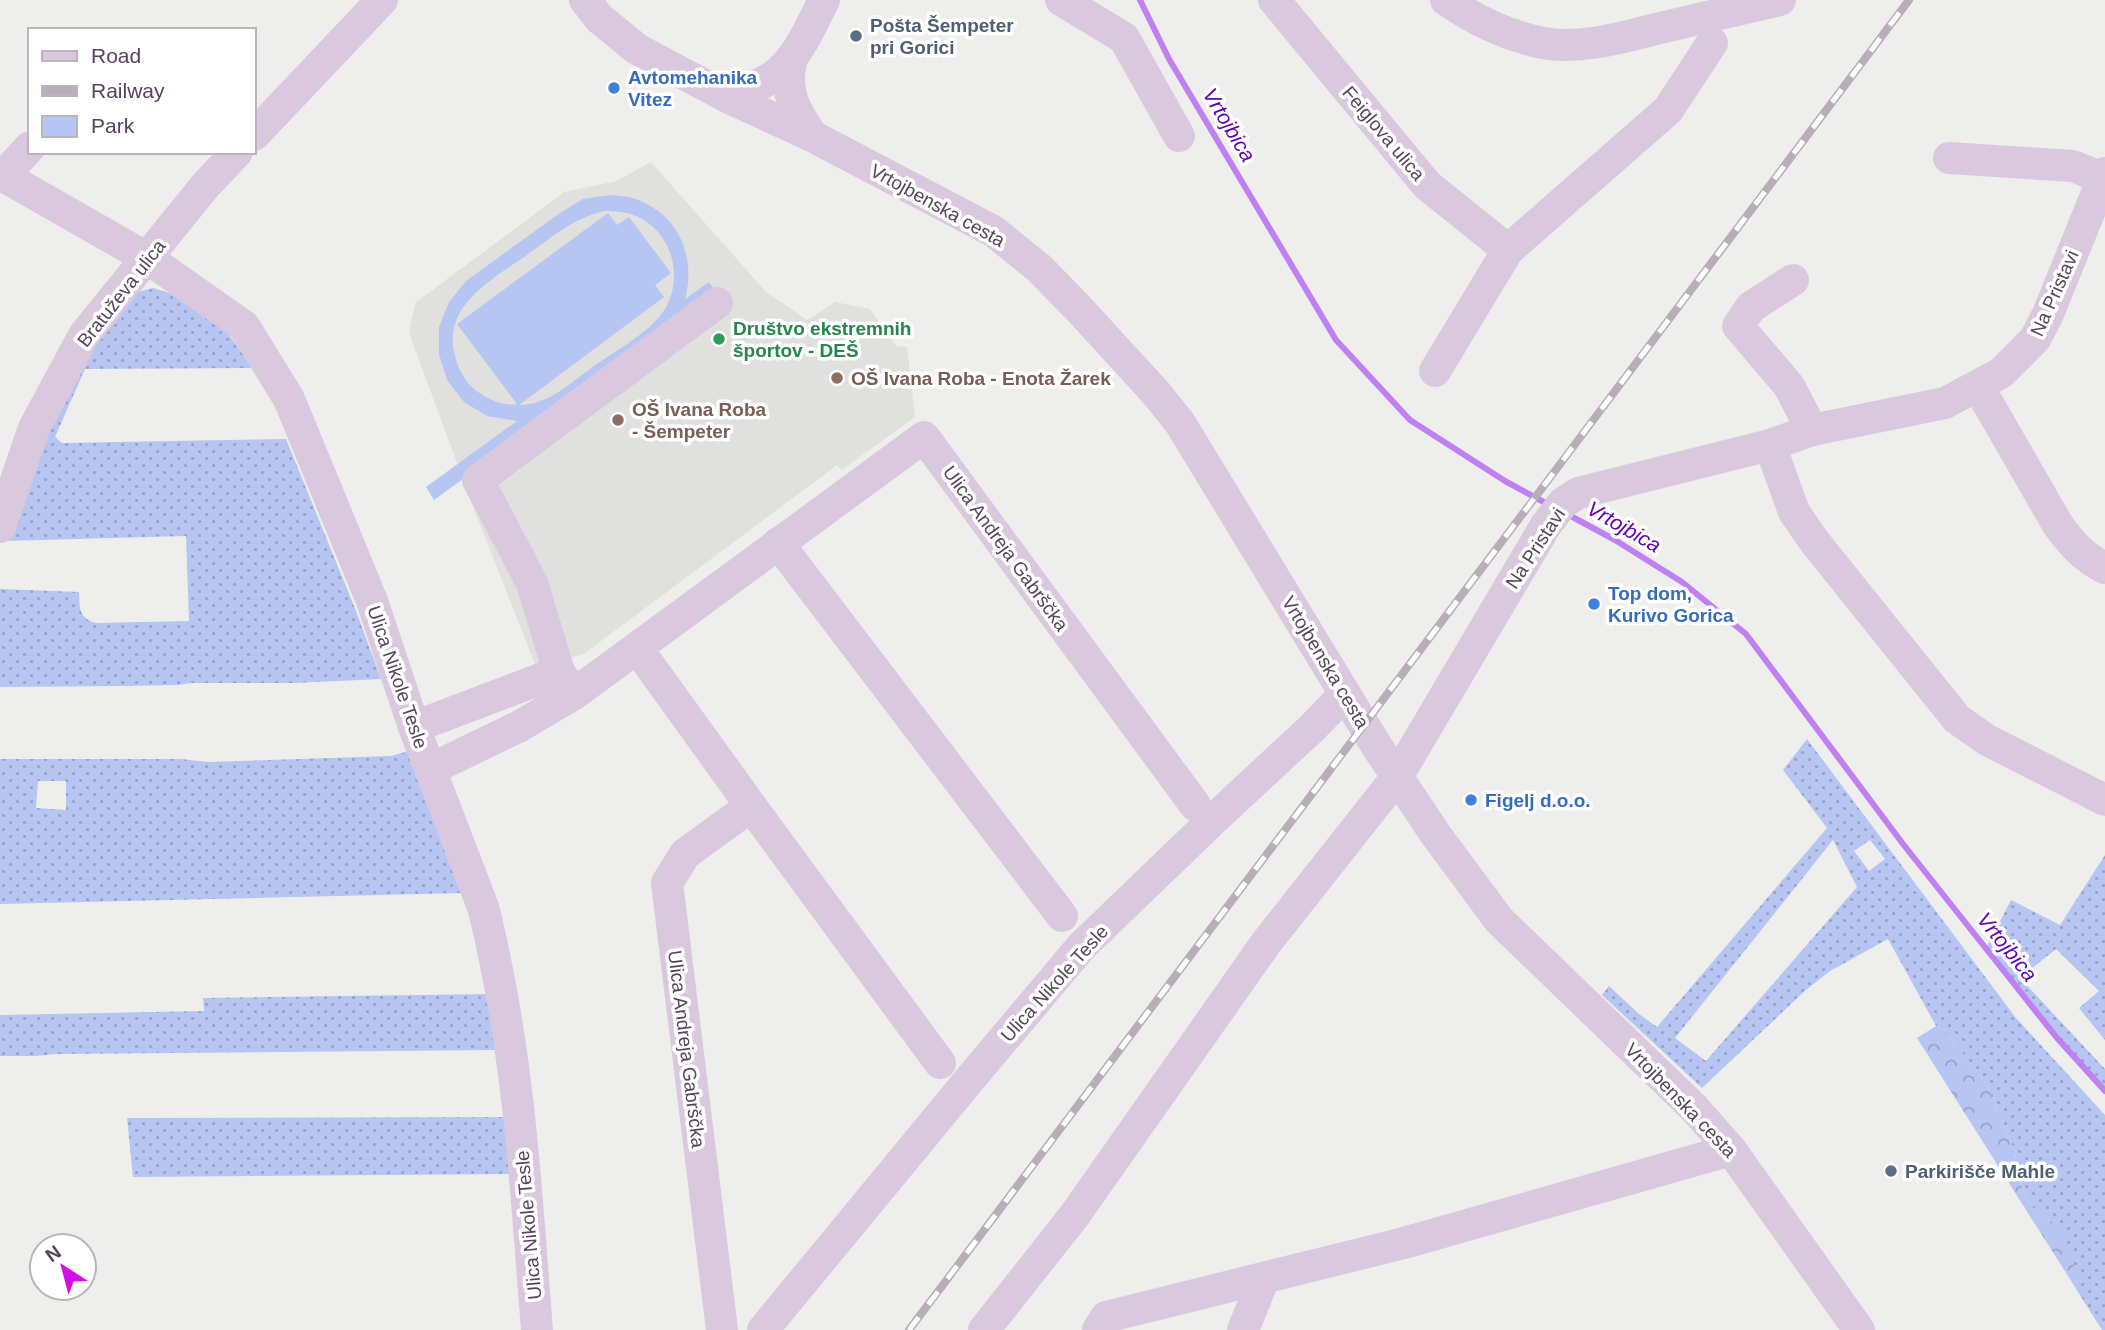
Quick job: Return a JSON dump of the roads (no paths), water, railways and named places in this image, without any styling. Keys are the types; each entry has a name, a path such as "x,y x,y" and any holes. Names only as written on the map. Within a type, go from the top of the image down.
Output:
{"street":[{"path":"256,133 382,0"},
{"name":"Vrtojbenska cesta","path":"585,0 607,25 637,49 993,231 1039,268 1079,309 1180,423 1397,777 1499,920 1694,1108 1731,1150 1859,1330"},
{"path":"716,91 735,90 774,77 790,62 824,0"},
{"path":"1061,0 1124,38 1179,135"},
{"name":"Feiglova ulica","path":"1274,0 1427,185 1508,250"},
{"path":"1446,0 1475,19 1503,32 1545,43 1578,44 1608,40 1780,0"},
{"path":"1436,371 1508,250 1668,110 1712,44"},
{"path":"790,62 790,96 811,136"},
{"path":"1,175 28,149"},
{"name":"Bratuževa ulica","path":"0,527 34,428 84,335 205,186 235,154"},
{"name":"Na Pristavi","path":"984,1330 1074,1216 1266,943 1397,777 1555,514 1578,493 1770,445 1812,430 1945,403 2001,373 2035,339 2048,314 2104,175 2073,166 1949,158"},
{"name":"Ulica Nikole Tesle","path":"1,175 148,257 244,326 289,399 372,601 414,727 489,929 511,1049 525,1170 537,1330"},
{"path":"1793,280 1751,307 1738,326 1789,387 1812,430"},
{"path":"566,683 532,583 478,480 717,303"},
{"path":"1978,386 2058,525 2073,545 2092,562 2105,568"},
{"name":"Ulica Andreja Gabrščka","path":"414,727 566,683 637,648 924,436 1195,805"},
{"path":"1770,445 1794,512 1814,541 1957,719 1987,740 2105,800"},
{"path":"778,543 1062,916"},
{"path":"637,648 940,1063"},
{"name":"Ulica Andreja Gabrščka","path":"431,769 520,726 566,683"},
{"name":"Ulica Nikole Tesle","path":"763,1330 1081,947 1345,694"},
{"name":"Ulica Andreja Gabrščka","path":"722,1330 667,883 685,854 751,806"},
{"path":"1098,1330 1106,1317 1404,1243 1731,1150"},
{"path":"1244,1330 1264,1278"}],"waterway":[{"name":"Vrtojbica","path":"1140,0 1169,59 1336,340 1410,420 1505,481 1551,506"},
{"name":"Vrtojbica","path":"1567,514 1682,582 1746,634 1903,844 2057,1038 2105,1091"}],"railway":[{"path":"909,1330 1909,0"}],"place":[{"name":"Pošta Šempeter pri Gorici","path":"856,36"},
{"name":"Avtomehanika Vitez","path":"614,88"},
{"name":"Društvo ekstremnih športov - DEŠ","path":"719,339"},
{"name":"OŠ Ivana Roba - Enota Žarek","path":"837,378"},
{"name":"OŠ Ivana Roba - Šempeter","path":"618,420"},
{"name":"Top dom, Kurivo Gorica","path":"1594,604"},
{"name":"Figelj d.o.o.","path":"1471,800"},
{"name":"Parkirišče Mahle","path":"1891,1171"}]}
